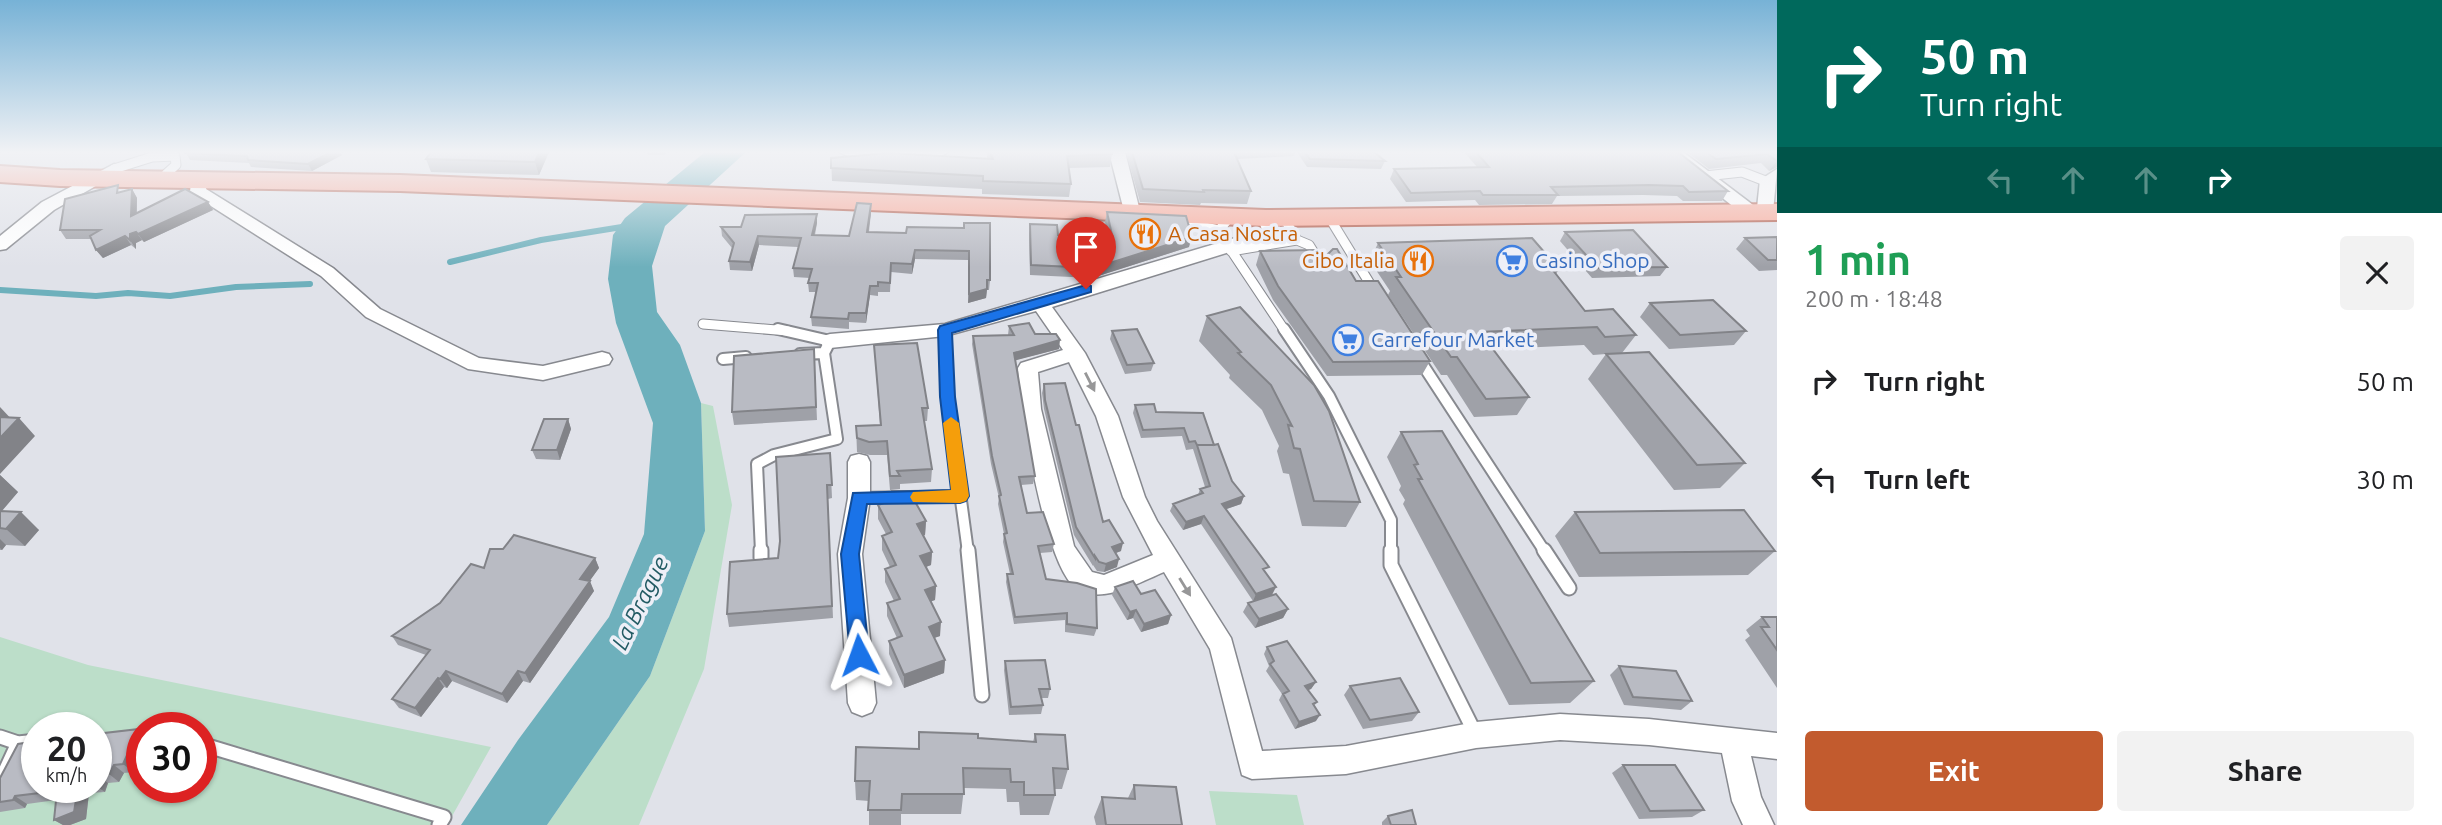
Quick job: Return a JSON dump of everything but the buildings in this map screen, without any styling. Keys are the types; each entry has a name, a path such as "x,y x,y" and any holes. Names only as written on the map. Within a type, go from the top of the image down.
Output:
{"main road":[{"path":"592,190 1132,211 1231,216 1282,225 1329,217 1764,212"}],"street":[{"path":"0,245 48,206 61,190"},
{"path":"198,190 327,272 373,313 475,364 543,373 602,359"},
{"path":"1127,190 1132,211"},
{"path":"1729,190 1764,212 1769,190"},
{"path":"827,347 945,330 1229,247 1272,233 1282,225"},
{"path":"1040,304 1076,353 1107,416 1134,497 1168,560 1222,646 1252,765 1346,760 1476,735 1560,727 1649,732 1777,746"},
{"path":"1076,353 1028,368 1031,409 1063,548 1084,581 1105,585 1168,560"},
{"path":"859,463 859,498 850,554 862,703"},
{"path":"1733,742 1747,801 1759,825"}],"lane":[{"path":"1329,217 1379,298"},
{"path":"1320,263 1309,245 1282,225 1229,247 1329,396 1391,520 1391,565 1476,735"},
{"path":"703,324 751,324 800,332 827,347"},
{"path":"945,330 947,397 982,695"},
{"path":"788,354 827,347"},
{"path":"761,558 757,464 774,456 837,439 827,347"},
{"path":"1416,354 1569,588"},
{"path":"723,359 763,356"},
{"path":"859,498 960,496"},
{"path":"0,737 21,743"},
{"path":"0,782 18,743"},
{"path":"217,749 444,817 439,825"}],"green space":[{"path":"701,403 713,406 732,505 704,669 639,825 547,825 650,676 705,531"},
{"path":"0,637 88,665 491,747 447,825 0,825"},
{"path":"1209,791 1297,795 1304,825 1216,825"}],"water":[{"name":"La Brague","path":"658,190 704,190 665,226 652,266 657,312 680,345 701,403 705,531 650,676 547,825 461,825 518,740 609,617 644,534 653,423 616,323 608,279 613,235 625,218"}],"waterway":[{"path":"450,262 541,240 628,226"},
{"path":"0,290 96,296 128,293 170,296 236,287 310,284"}],"slow traffic":[{"path":"919,497 960,496 951,423"}],"place":[{"name":"A Casa Nostra","path":"1145,234"},
{"name":"Cibo Italia","path":"1418,261"},
{"name":"Casino Shop","path":"1512,261"},
{"name":"Carrefour Market","path":"1348,340"}],"route":[{"path":"859,655 850,554 859,498 960,496 947,397 945,330 1086,289"}]}
